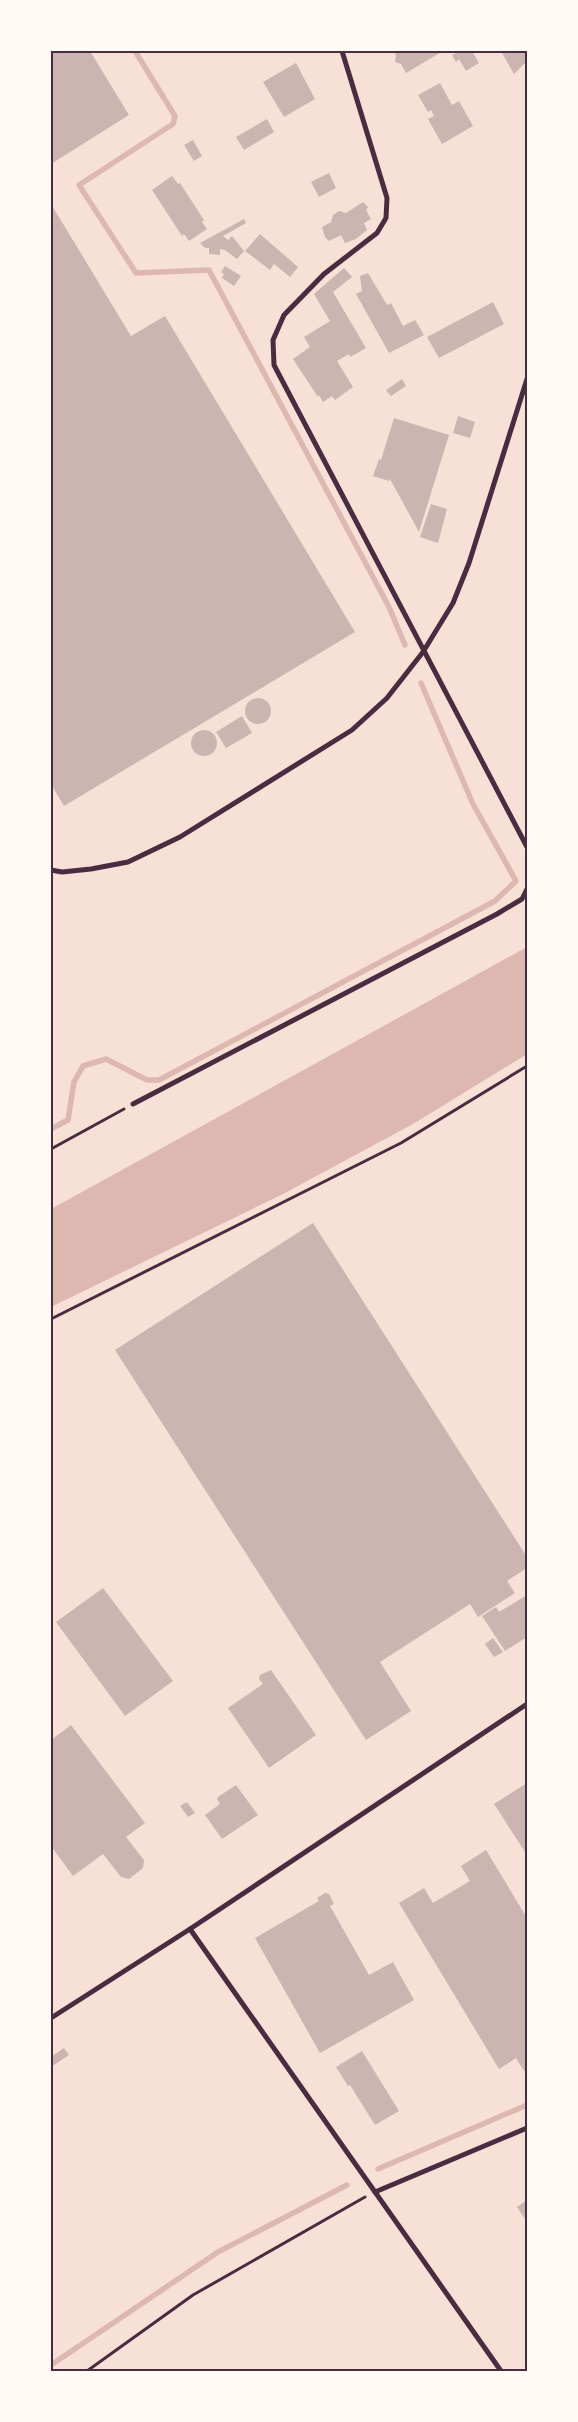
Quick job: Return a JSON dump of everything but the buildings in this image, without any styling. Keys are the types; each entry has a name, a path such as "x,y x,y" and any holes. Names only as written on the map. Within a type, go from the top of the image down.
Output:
{"street":[{"path":"342,51 387,198 386,218 378,233 324,274 284,315 273,340 274,365 527,847"},
{"path":"51,870 62,872 91,869 128,862 180,837 352,730 386,698 423,652 453,603 527,379"},
{"path":"133,1104 497,914 522,899 527,890"},
{"path":"51,2018 190,1929 527,1704"},
{"path":"190,1929 501,2371"},
{"path":"375,2192 527,2128"}],"path":[{"path":"51,1319 401,1143 527,1066"},
{"path":"51,1148 133,1104"},
{"path":"87,2371 193,2295 375,2192"}],"shaded area":[{"path":"527,947 527,1054 413,1124 285,1193 51,1307 51,1209"}],"waterway":[{"path":"135,51 175,116 173,124 79,185 136,273 209,270 389,607 405,645"},
{"path":"51,1129 68,1120 74,1082 83,1066 106,1059 147,1080 159,1080 495,901 516,881 473,804 421,683"},
{"path":"378,2169 527,2105"},
{"path":"51,2365 218,2252 347,2185"}]}
